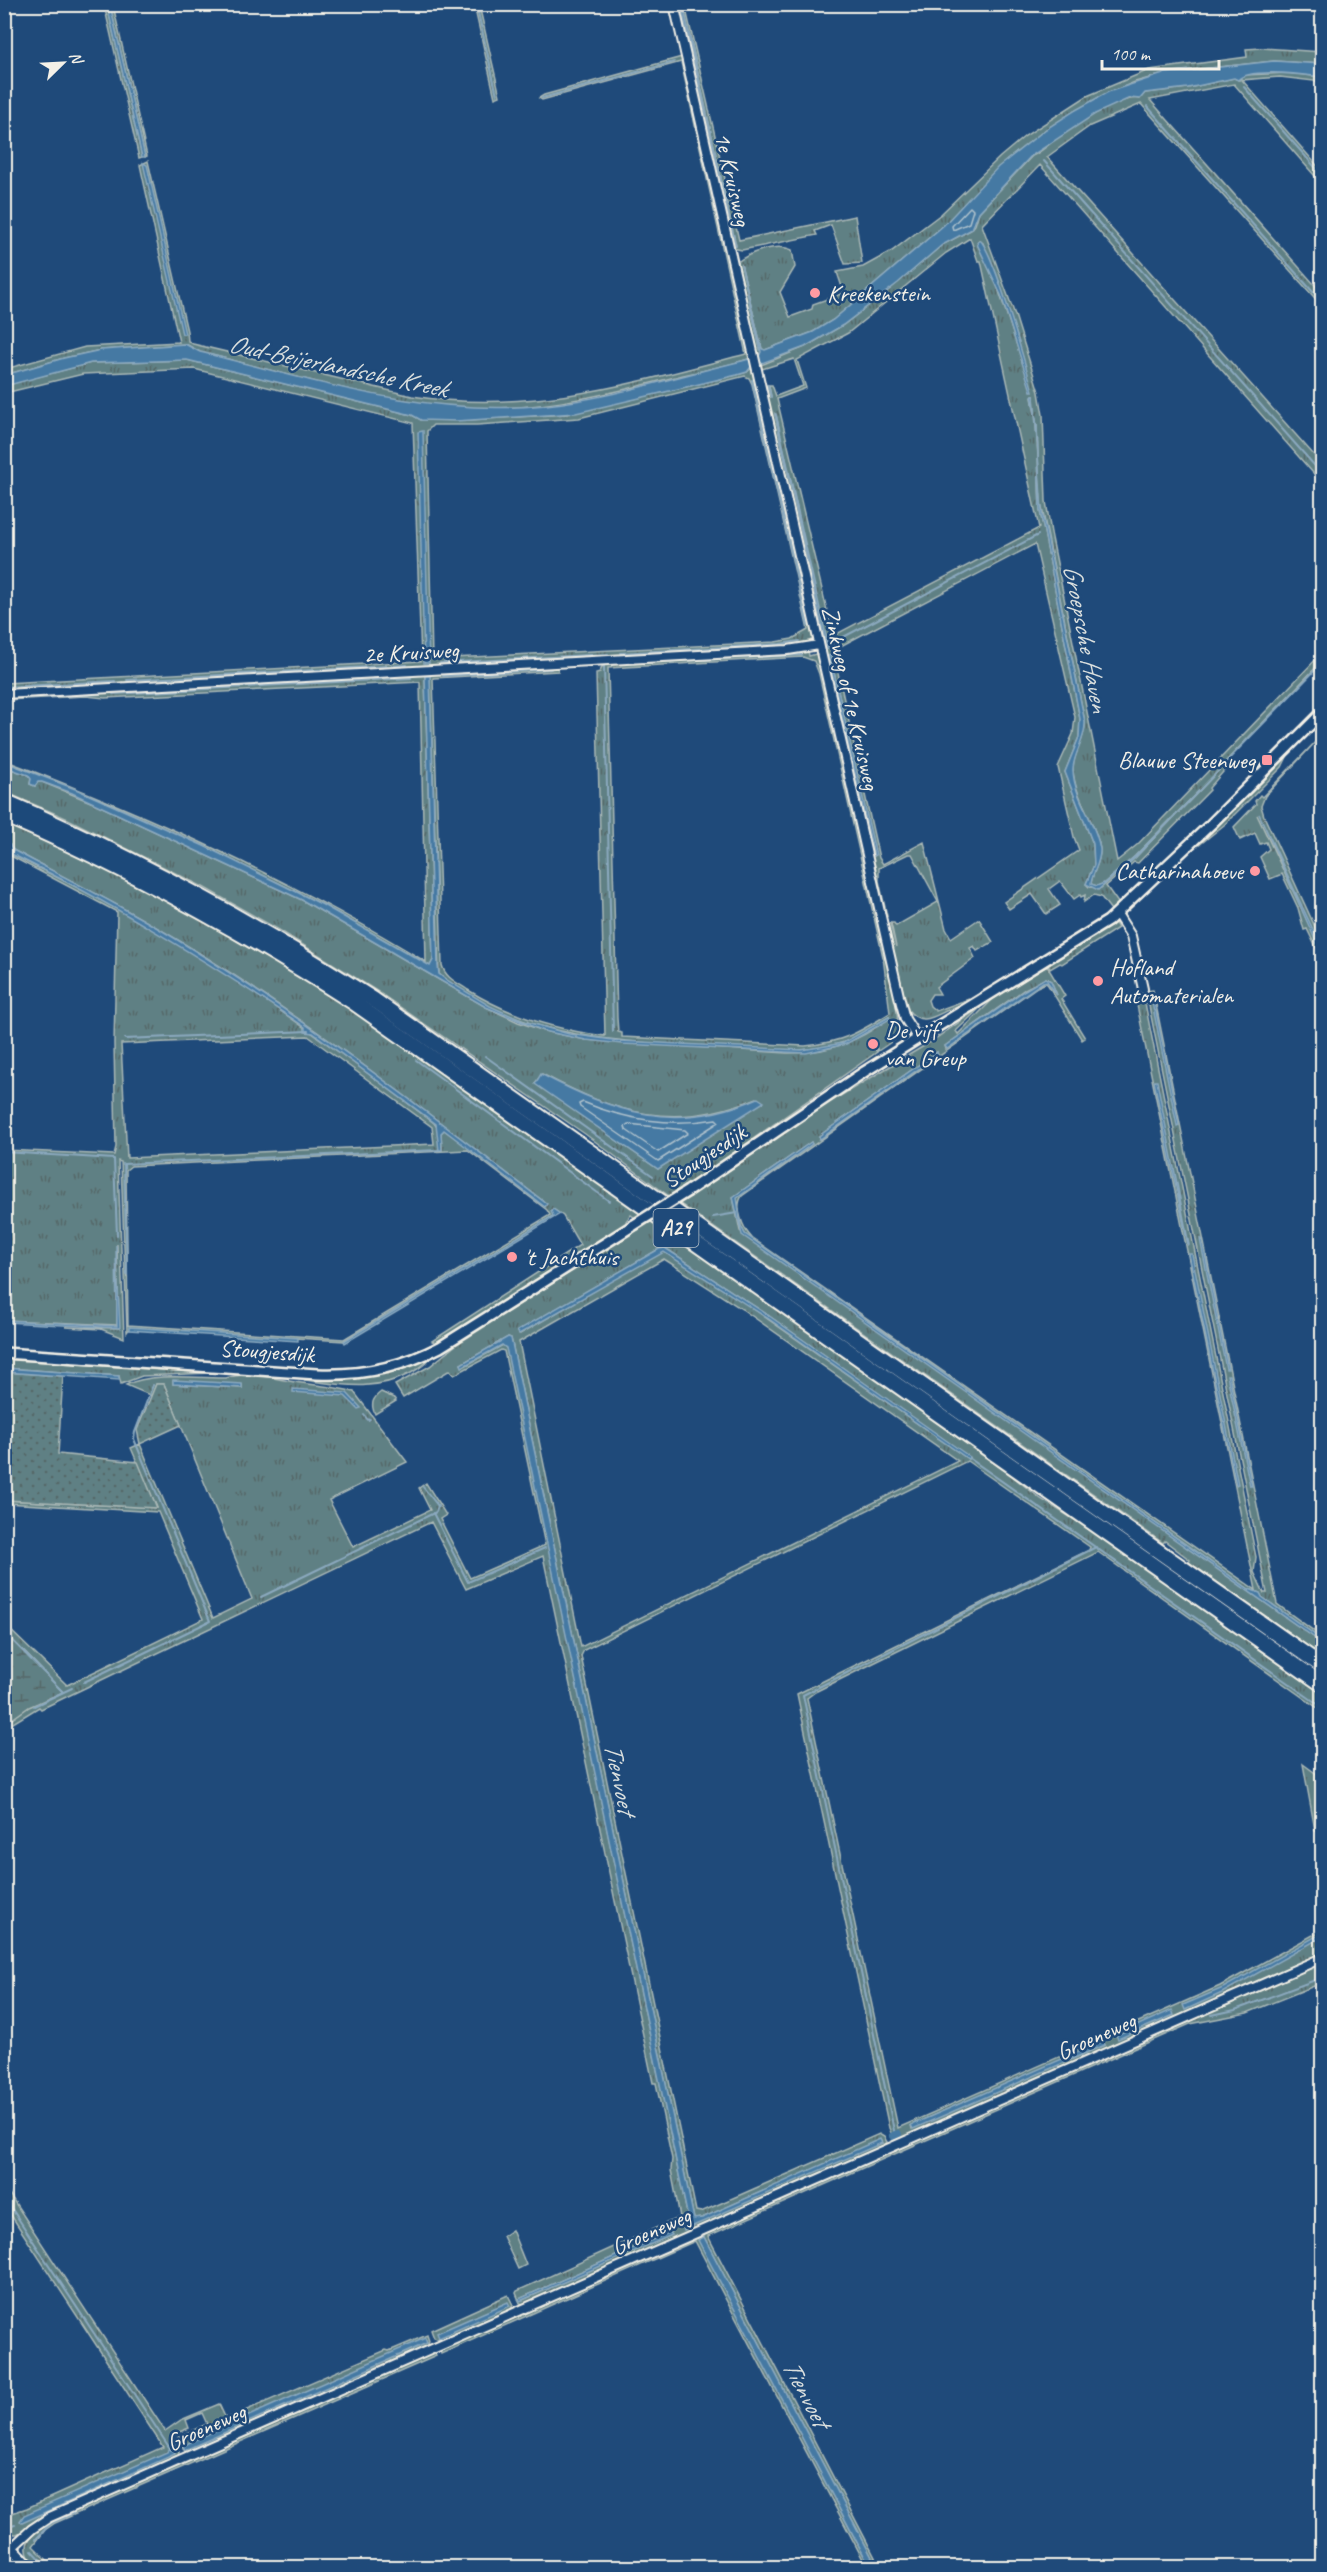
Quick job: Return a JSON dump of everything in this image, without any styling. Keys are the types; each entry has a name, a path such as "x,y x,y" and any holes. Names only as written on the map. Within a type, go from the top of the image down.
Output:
{"highway":[{"name":"A29","path":"4,801 130,859 192,891 291,947 374,1000 1323,1665"},
{"name":"A29","path":"4,815 123,870 208,915 304,971 376,1017 1323,1684"}],"main road":[{"path":"7,2548 31,2568"}],"street":[{"name":"1e Kruisweg","path":"674,4 755,362"},
{"name":"Zinkweg of 1e Kruisweg","path":"755,362 901,1006 907,1022 918,1039"},
{"name":"2e Kruisweg","path":"4,693 776,650 819,645"},
{"name":"Stougjesdijk","path":"4,1353 341,1374 374,1370 410,1361 440,1347 688,1191 845,1084 1075,943 1117,914 1323,713"},
{"path":"1117,914 1131,936 1143,988"},
{"name":"Groeneweg","path":"7,2548 50,2517 1323,1958"},
{"path":"4,2561 10,2568"}],"green space":[{"path":"104,5 107,5 142,157 139,158"},
{"path":"110,5 113,5 147,156 145,157"},
{"path":"474,5 479,5 500,96 495,98"},
{"path":"677,5 681,5 736,246 683,5 685,5 739,240 855,216 862,263 845,264 831,225 815,231 817,235 742,250 732,248"},
{"path":"1246,49 1322,52 1322,64 1274,61 1172,72 1135,82 1099,97 1046,129 1007,160 944,225 833,320 813,332 765,350 762,349 741,264 761,352 759,356 756,352 736,263 741,259 771,248 792,250 795,267 780,292 790,317 812,309 813,304 844,293 837,272 863,267 892,251 941,214 1025,136 1087,96 1149,70 1247,57"},
{"path":"682,57 751,358 616,392 561,402 505,408 448,406 385,397 323,384 200,352 186,344 101,350 5,375 5,369 85,347 179,342 140,165 148,161 188,341 193,344 412,396 456,401 498,402 581,393 746,354 681,62 542,100 539,98"},
{"path":"1288,73 1322,77 1322,82 1280,77 1242,80 1322,171 1322,184 1234,84 1150,100 1322,293 1322,306 1141,104 1090,126 1047,157 1322,464 1322,483 1040,165 982,225 1015,315 1039,392 1043,415 1046,501 1051,533 1117,861 1138,844 1322,653 1322,661 1227,760 1230,764 1209,788 1210,790 1138,863 1134,862 1106,886 1119,904 1111,910 1101,897 1094,895 1084,902 1085,895 1074,899 1060,881 1049,889 1060,905 1046,914 1032,894 1009,909 1004,902 1079,850 1058,767 1073,734 1075,717 1035,544 833,650 879,858 883,864 924,842 946,929 951,938 979,919 993,942 977,951 974,946 970,948 975,958 936,987 940,994 932,994 928,1000 930,1006 936,1011 969,999 927,1019 918,1018 908,1010 886,925 890,923 896,947 891,923 896,926 938,902 912,854 908,854 879,868 879,881 887,916 884,915 764,387 767,385 771,397 769,385 772,385 776,396 803,386 794,359 762,369 761,365 805,347 843,325 942,245 971,230 979,212 1032,156 1086,119 1122,101 1140,99 1145,93 1188,88 1234,78 1239,80 1244,75","holes":["970,238 978,261 981,261 1039,528 833,636 777,399 806,388 797,360 848,333 946,253","979,240 983,243 1017,337 1032,391 997,285 978,246","775,414 776,415 827,649","1035,416 1037,426 1038,460","1038,460 1041,503 1085,722 1073,770 1078,791 1100,849 1091,884 1097,886 1103,884 1135,856 1223,766 1135,858 1101,888 1089,887 1086,884 1094,865 1093,844 1065,772 1079,737 1080,719 1040,511","830,655 875,855 829,656"]},
{"path":"187,360 412,415 421,420 469,420 568,414 737,375 753,367 813,638 790,647 124,685 122,682 5,692 5,683 421,661 413,423 194,369 83,374 5,393 6,385 91,363","holes":["745,376 749,378 808,630 792,639 775,642 432,659 427,431 433,425 477,425 579,418"]},
{"path":"795,651 808,651 809,656 816,654 896,1003 899,1033 894,1040 878,1051 873,1041 870,1042 877,1052 683,1188 693,1195 825,1105 929,1043 981,1007 956,1031 958,1034 994,998 1047,966 1065,996 1061,999 1085,1038 1082,1040 1048,985 1046,983 1037,987 742,1196 739,1212 737,1198 812,1144 811,1142 733,1197 740,1231 1322,1643 1322,1656 1189,1562 1190,1560 1165,1541 1163,1543 669,1196 585,1134 375,990 279,930 203,887 68,819 5,792 5,767 28,775 31,778 30,784 35,786 38,782 42,782 98,805 302,900 486,1007 544,1031 586,1040 799,1053 844,1044 885,1021 889,1017 848,1041 811,1049 764,1050 607,1039 537,1025 503,1013 470,996 439,974 430,676 425,676 433,960 430,966 323,905 204,846 4,760 59,781 220,851 376,932 426,962 420,682 105,698 86,696 5,700 5,695 108,693 109,691 411,673 420,675 558,665 558,671 433,678 442,965 452,980 500,1007 551,1026 605,1036 596,673 600,672 603,664","holes":["803,657 814,661 819,674 883,957 890,1013 850,1036 805,1046 622,1037 622,1033 618,1032 617,1018 608,668","1046,978 1051,981 1057,995 1045,981 946,1049 945,1046 1025,989","937,1052 938,1055 820,1139 819,1136","542,1074 569,1088 621,1108 647,1114 673,1116 699,1114 757,1098 658,1169 535,1083"]},
{"path":"1322,735 1265,796 1261,806 1322,942 1322,949 1257,815 1320,948 1322,960 1307,929 1304,930 1298,908 1282,874 1270,879 1260,857 1269,849 1266,842 1260,844 1255,833 1240,840 1234,827 1256,804 1255,801 1260,795 1262,797"},
{"path":"1287,757 1282,767 1224,825 1198,846"},
{"path":"5,824 96,865 228,935 355,1012 438,1068 1012,1476 1041,1499 1086,1527 1322,1694 1322,1711 1098,1552 807,1698 898,2128 1220,1986 1322,1930 1322,1953 895,2142 889,2128 797,1694 1089,1550 1090,1547 967,1461 584,1650 581,1656 696,2211 701,2212 879,2134 887,2142 884,2146 525,2305 520,2303 516,2293 517,2291 680,2217 671,2170 672,2159 656,2083 653,2083 543,1556 466,1589 431,1522 41,1709 39,1707 5,1728 5,1724 29,1706 63,1692 5,1632 4,1624 67,1685 203,1619 158,1512 5,1503 5,1500 157,1508 131,1448 140,1444 213,1618 252,1599 164,1384 156,1384 152,1396 126,1385 148,1378 161,1377 264,1376 354,1392 407,1462 329,1500 353,1547 430,1510 419,1488 426,1483 446,1515 440,1519 470,1578 545,1545 504,1351 501,1350 454,1375 450,1370 403,1398 395,1385 430,1366 457,1344 645,1225 631,1215 627,1223 436,1343 432,1341 580,1245 563,1216 553,1209 553,1216 344,1341 130,1328 127,1332 121,1162 118,1161 124,1338 101,1329 65,1327 119,1328 117,1244 117,1325 5,1320 5,1150 114,1155 116,1147 114,1043 117,912 5,851 118,909 240,984 319,1038 434,1123 439,1130 439,1150 442,1150 441,1133 444,1130 547,1204 328,1039 237,977 147,922 11,849 10,845 5,842","holes":["308,1036 432,1127 434,1144 127,1158 121,1044","468,1150 547,1210 550,1215 344,1339 128,1325 126,1170 131,1166","665,1248 765,1313 970,1458 968,1459 745,1303 663,1251 520,1334 518,1331 659,1249","664,1259 742,1309 958,1461 581,1647 519,1342","508,1337 511,1338 694,2219 702,2218 880,2140 882,2143 683,2227 688,2223 688,2218 507,1349 503,1345 463,1367 461,1364","173,1381 242,1385 242,1388 173,1384","1103,2042 1104,2045 912,2129 911,2125","670,2232 671,2235 523,2300 519,2299"]},
{"path":"1115,923 1118,928 1062,964 1050,969 1048,965"},
{"path":"1153,990 1277,1604 1322,1637 1322,1640 1262,1597 1260,1593 1249,1589 745,1234 739,1212 752,1238 1256,1590 1136,1000 1142,996 1256,1557 1254,1572 1264,1593 1267,1593 1146,991"},
{"path":"4,1359 210,1373 142,1376 121,1384 119,1376 5,1368"},
{"path":"429,1359 411,1373 384,1383 358,1386 304,1380 366,1377"},
{"path":"4,1372 63,1376 58,1454 138,1462 157,1508 5,1500"},
{"path":"156,1384 164,1384 181,1425 140,1444 137,1430"},
{"path":"381,1392 396,1401 375,1414 373,1402"},
{"path":"4,1632 63,1692 29,1707 5,1724"},
{"path":"1303,1764 1322,1778 1322,1834 1315,1830"},
{"path":"1322,1963 1322,1994 1319,1984 1247,2013 1190,2024 708,2236 880,2567 877,2567 704,2237 699,2240 870,2567 867,2567 695,2241 441,2354 440,2349"},
{"path":"4,2186 165,2431 181,2420 219,2404 226,2419 386,2350 389,2351 427,2335 429,2341 427,2348 186,2454 178,2437 207,2424 202,2413 186,2420 189,2428 172,2435 179,2452 178,2457 54,2512 17,2534 5,2534 5,2513 6,2515 27,2508 163,2447 5,2206"},
{"path":"512,2230 526,2265 518,2269 503,2236"},
{"path":"508,2295 513,2305 510,2311 442,2341 434,2338 431,2330"},
{"path":"434,2351 436,2356 55,2523 45,2530 33,2546 54,2567 37,2567 30,2559 27,2545 30,2539 34,2533 56,2518"}],"water":[{"path":"107,5 110,5 145,157 142,157"},
{"path":"681,5 683,5 736,246"},
{"path":"1274,61 1322,64 1322,77 1277,73 1253,74 1238,80 1234,78 1188,88 1145,93 1140,99 1130,98 1095,114 1031,156 979,212 972,229 942,245 898,283 843,325 805,347 751,367 747,372 737,375 576,413 456,421 421,420 412,415 187,360 91,363 5,386 5,375 64,358 101,350 185,344 200,352 371,394 458,406 502,408 571,402 742,361 759,356 761,352 741,264 762,349 765,350 813,332 833,320 944,225 998,167 1046,129 1074,111 1108,92 1166,73"},
{"path":"143,163 147,165 185,334 182,334"},
{"path":"980,240 986,249 1001,287 1033,391 1031,391 1001,295 978,246 977,242"},
{"path":"776,414 829,649 827,649"},
{"path":"1035,416 1037,426 1038,454"},
{"path":"423,431 429,663 424,663 418,432"},
{"path":"1038,454 1042,512 1085,722 1084,735 1073,770 1077,791 1098,839 1100,849 1091,884 1097,886 1104,883 1135,856 1223,766 1135,858 1098,890 1086,884 1094,865 1093,844 1065,772 1079,737 1080,719 1040,511"},
{"path":"830,655 876,855 874,856 828,656"},
{"path":"425,676 430,676 438,966 439,974 445,979 490,1006 523,1021 569,1034 620,1041 802,1050 843,1043 889,1017 890,1019 846,1044 806,1053 622,1044 586,1040 544,1031 486,1007 302,900 72,793 42,782 38,782 35,786 30,784 31,779 28,775 5,767 5,762 78,790 204,846 323,905 430,966 433,960"},
{"path":"1259,814 1322,949 1322,955"},
{"path":"4,842 13,850 170,935 238,978 460,1137 547,1204 545,1207 444,1130 441,1133 442,1150 439,1150 436,1124 313,1033 305,1032 305,1027 158,933 83,890 5,851"},
{"path":"1045,978 1051,981 1057,995 1047,981 1043,982 947,1049 945,1046"},
{"path":"1152,992 1179,1125 1177,1126 1150,993"},
{"path":"937,1052 938,1055 820,1139 819,1136"},
{"path":"541,1074 595,1099 647,1114 673,1117 700,1115 728,1109 758,1098 764,1102 658,1169 535,1084"},
{"path":"1154,1081 1157,1081 1189,1245 1188,1245"},
{"path":"811,1142 812,1144 737,1198 741,1226 745,1234 1249,1589 1260,1593 1262,1597 1322,1640 1322,1643 742,1235 733,1197"},
{"path":"553,1209 560,1214 345,1343 344,1341 553,1216 551,1211"},
{"path":"1200,1239 1202,1239 1228,1369 1226,1369"},
{"path":"116,1245 120,1328 5,1322 5,1320 117,1326"},
{"path":"665,1248 765,1313 970,1457 968,1459 769,1319 664,1252 519,1334 517,1331 659,1249"},
{"path":"1189,1254 1192,1254 1238,1484 1236,1485"},
{"path":"129,1327 298,1338 298,1341 129,1330"},
{"path":"508,1337 511,1338 694,2219 702,2218 880,2139 882,2143 684,2230 683,2227 688,2223 688,2218 506,1348 502,1345 462,1367 461,1364"},
{"path":"4,1368 119,1376 119,1380 5,1372"},
{"path":"1227,1375 1229,1375 1252,1486 1250,1486"},
{"path":"173,1380 242,1384 242,1388 173,1384"},
{"path":"293,1389 347,1393 361,1408 358,1409 345,1396 293,1392"},
{"path":"1322,1933 1322,1937 1222,1993 1185,2010 1183,2005 1223,1988"},
{"path":"1172,2010 1174,2015 1118,2039 1116,2035"},
{"path":"1103,2041 1104,2045 913,2129 911,2125"},
{"path":"670,2232 672,2235 520,2301 519,2299"},
{"path":"704,2237 877,2567 870,2567 698,2240"},
{"path":"508,2302 510,2306 439,2338 437,2333"},
{"path":"425,2338 427,2343 185,2450 183,2446 192,2441"},
{"path":"171,2447 175,2454 22,2523 20,2521 24,2515 167,2452"}],"waterway":[{"path":"476,4 497,95"},
{"path":"542,98 674,62"},
{"path":"1244,87 1322,175"},
{"path":"1147,106 1322,302"},
{"path":"1044,161 1322,474"},
{"path":"752,380 808,626"},
{"path":"768,385 771,397"},
{"path":"834,642 1038,535"},
{"path":"620,653 799,641"},
{"path":"440,663 608,654"},
{"path":"617,664 802,655"},
{"path":"1222,766 1322,663"},
{"path":"127,680 407,665"},
{"path":"604,666 613,1031"},
{"path":"443,676 551,669"},
{"path":"113,694 411,678"},
{"path":"4,687 115,681"},
{"path":"4,699 100,694"},
{"path":"125,1039 308,1031"},
{"path":"485,1056 653,1176"},
{"path":"416,1060 609,1201"},
{"path":"123,1164 439,1150"},
{"path":"4,1152 114,1159 117,1235"},
{"path":"124,1164 127,1275"},
{"path":"713,1217 737,1213"},
{"path":"84,1682 210,1621 134,1439 153,1385"},
{"path":"364,1415 368,1420 370,1419"},
{"path":"969,1458 1322,1707"},
{"path":"261,1597 436,1512 438,1506 423,1487"},
{"path":"433,1513 468,1582 545,1548"},
{"path":"895,2135 803,1695 1096,1547"},
{"path":"4,1632 63,1692"},
{"path":"34,1706 72,1688"},
{"path":"1212,2015 1235,2010 1318,1979 1322,1982"},
{"path":"893,2136 898,2134"},
{"path":"4,2197 171,2450"},
{"path":"36,2539 51,2523 74,2513"},
{"path":"4,2523 8,2526 15,2524"},
{"path":"32,2550 49,2568"}],"place":[{"name":"Kreekenstein","path":"815,293"},
{"name":"Blauwe Steenweg","path":"1267,760"},
{"name":"Catharinahoeve","path":"1255,871"},
{"name":"Hofland Automaterialen","path":"1098,981"},
{"name":"De vijf van Greup","path":"873,1044"},
{"name":"'t Jachthuis","path":"512,1257"}],"water label":[{"name":"Oud-Beijerlandsche Kreek","path":"338,366"},
{"name":"Groepsche Haven","path":"1086,638"},
{"name":"Tienvoet","path":"620,1778"},
{"name":"Tienvoet","path":"806,2393"}]}
